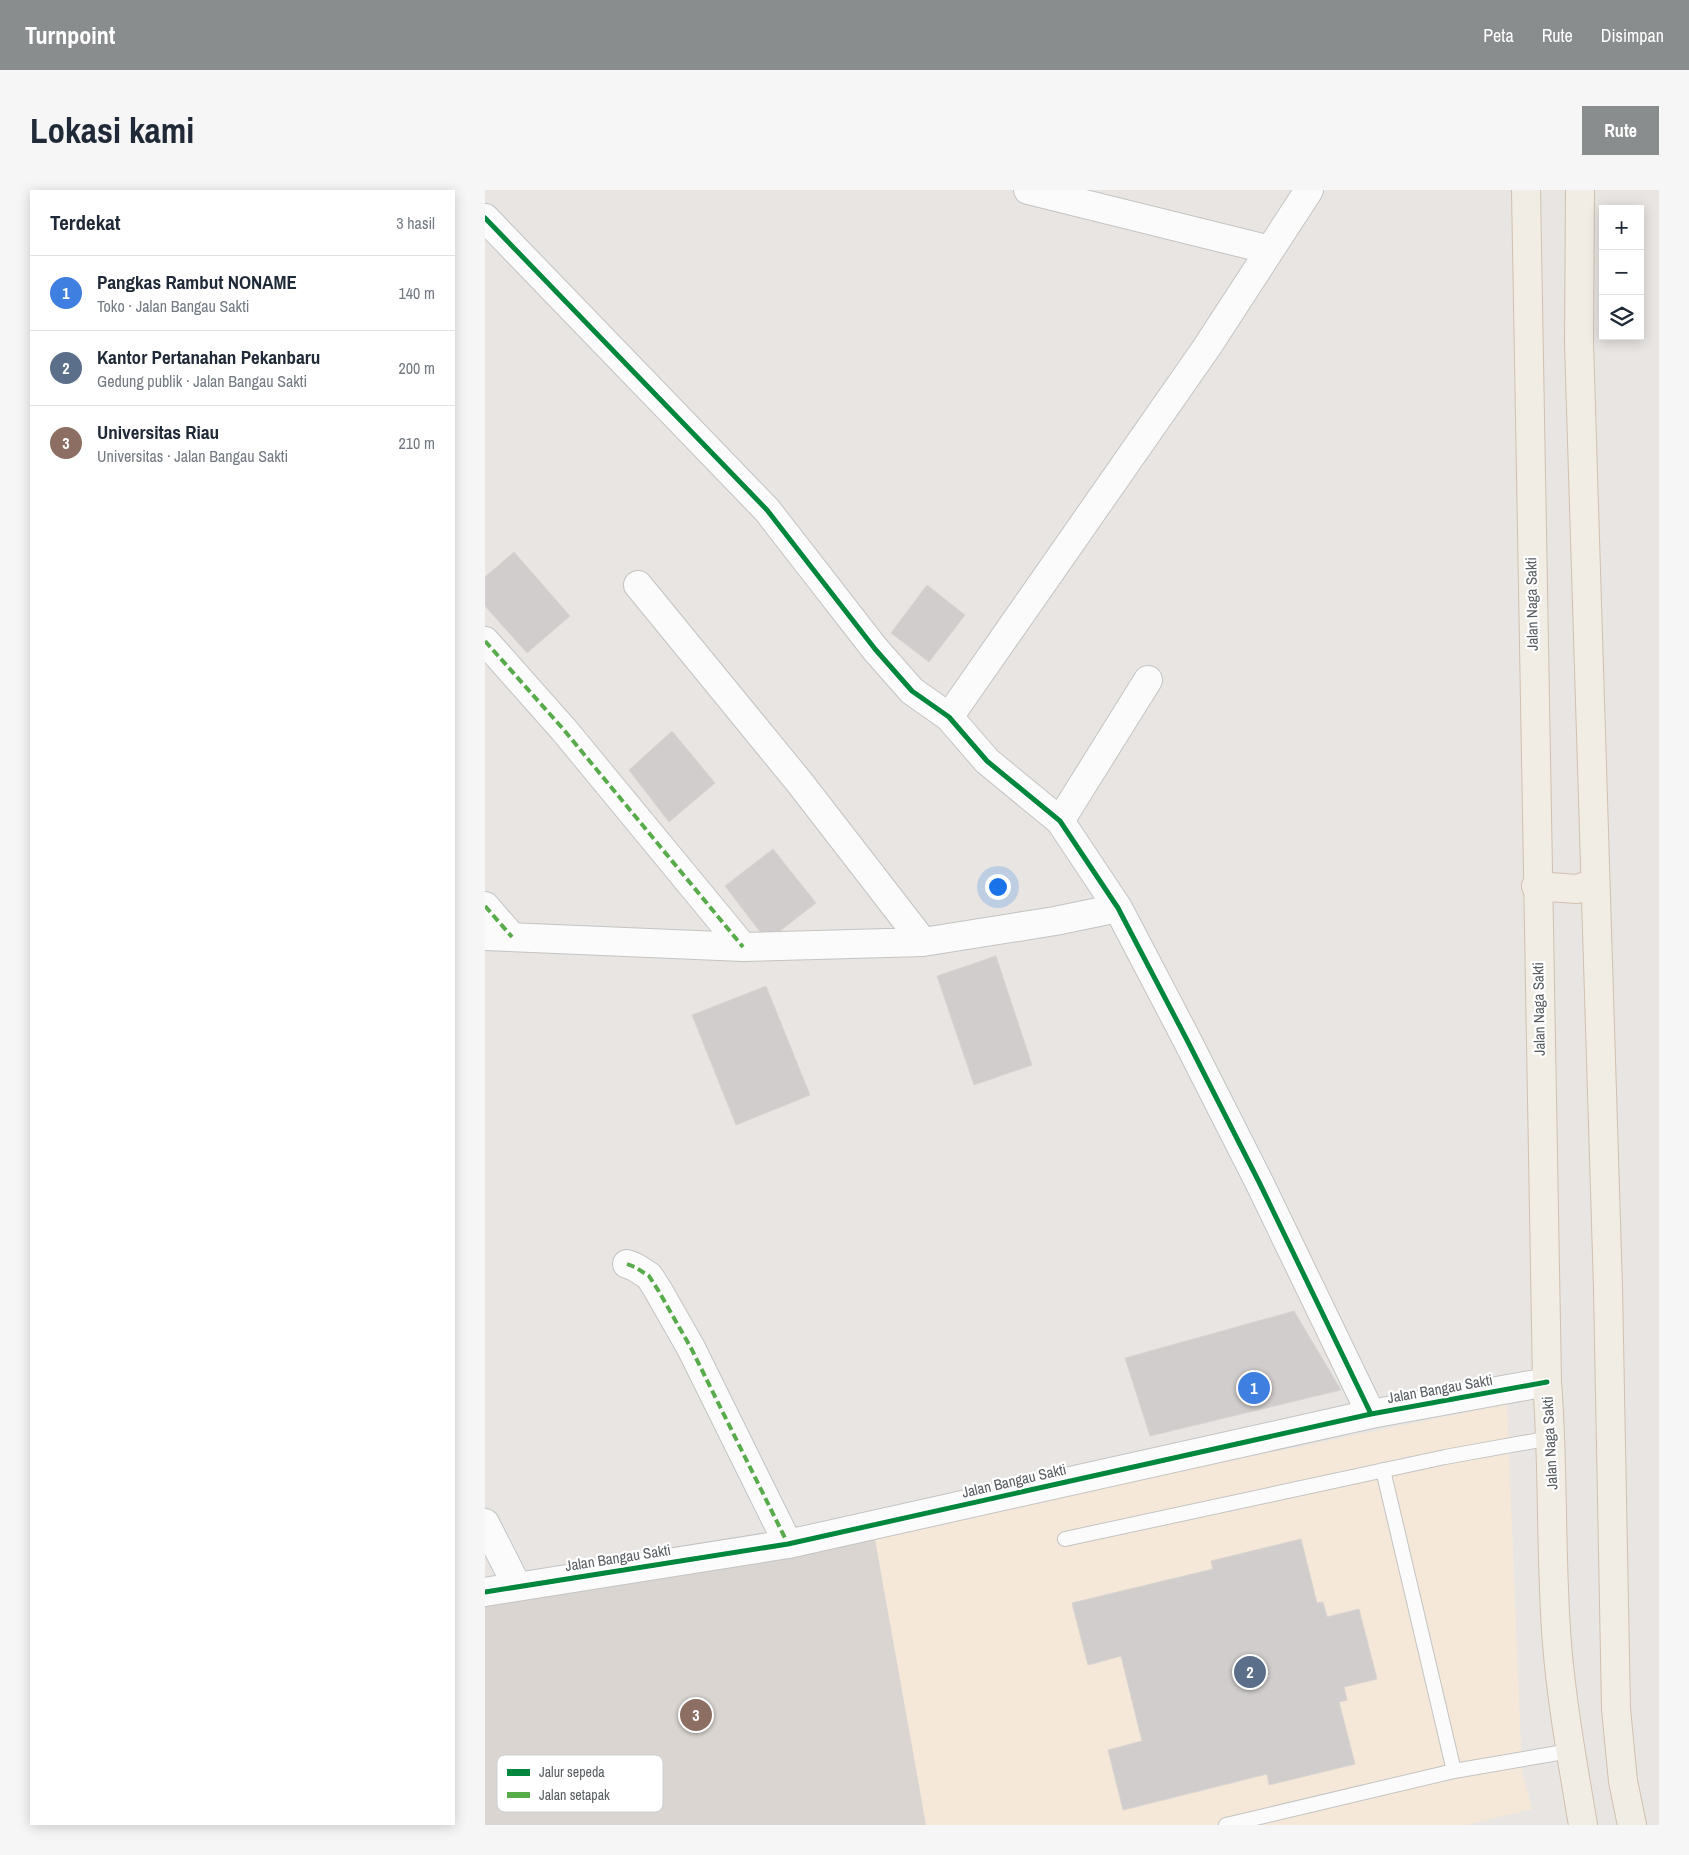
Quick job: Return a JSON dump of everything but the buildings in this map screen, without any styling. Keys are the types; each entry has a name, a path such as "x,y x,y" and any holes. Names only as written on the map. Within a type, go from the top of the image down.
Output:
{"main road":[{"name":"Jalan Naga Sakti","path":"1525,190 1536,886 1547,1382 1551,1438 1557,1643 1570,1751 1583,1825"},
{"path":"1580,190 1579,343 1608,1288 1616,1709 1623,1781 1632,1825"},
{"path":"1536,886 1577,889 1595,883"}],"street":[{"path":"1028,190 1270,250"},
{"path":"949,717 1202,355 1309,190"},
{"path":"485,218 767,510 875,649 912,691 949,717 987,761 1060,821 1118,908 1256,1176 1371,1414"},
{"path":"638,585 800,783 923,942"},
{"path":"485,641 564,730 743,947"},
{"path":"1060,821 1148,680"},
{"path":"485,906 512,937"},
{"path":"485,936 743,947 923,942 1055,921 1118,908"},
{"path":"627,1264 635,1266 649,1276 658,1290 691,1348 788,1544"},
{"name":"Jalan Bangau Sakti","path":"485,1592 788,1544 1371,1414 1547,1382"},
{"path":"485,1524 517,1586"}],"lane":[{"path":"1065,1539 1383,1470 1551,1438"},
{"path":"1383,1470 1454,1771"},
{"path":"1226,1825 1454,1771 1570,1751"}],"shaded area":[{"path":"1507,1404 1522,1771 1532,1809 1466,1825 926,1825 874,1534"},
{"path":"874,1534 926,1825 485,1825 485,1605"}],"marked path":[{"path":"485,641 564,730 743,947"},
{"path":"485,906 512,937"},
{"path":"627,1264 649,1276 658,1290 691,1348 788,1544"}],"cycle path":[{"path":"485,218 767,510 875,649 912,691 949,717 987,761 1060,821 1118,908 1260,1184 1371,1414"},
{"path":"485,1592 788,1544 1371,1414 1547,1382"}],"place":[{"name":"Pangkas Rambut NONAME","path":"1254,1388"},
{"name":"Kantor Pertanahan Pekanbaru","path":"1250,1672"},
{"name":"Universitas Riau","path":"696,1715"}]}
